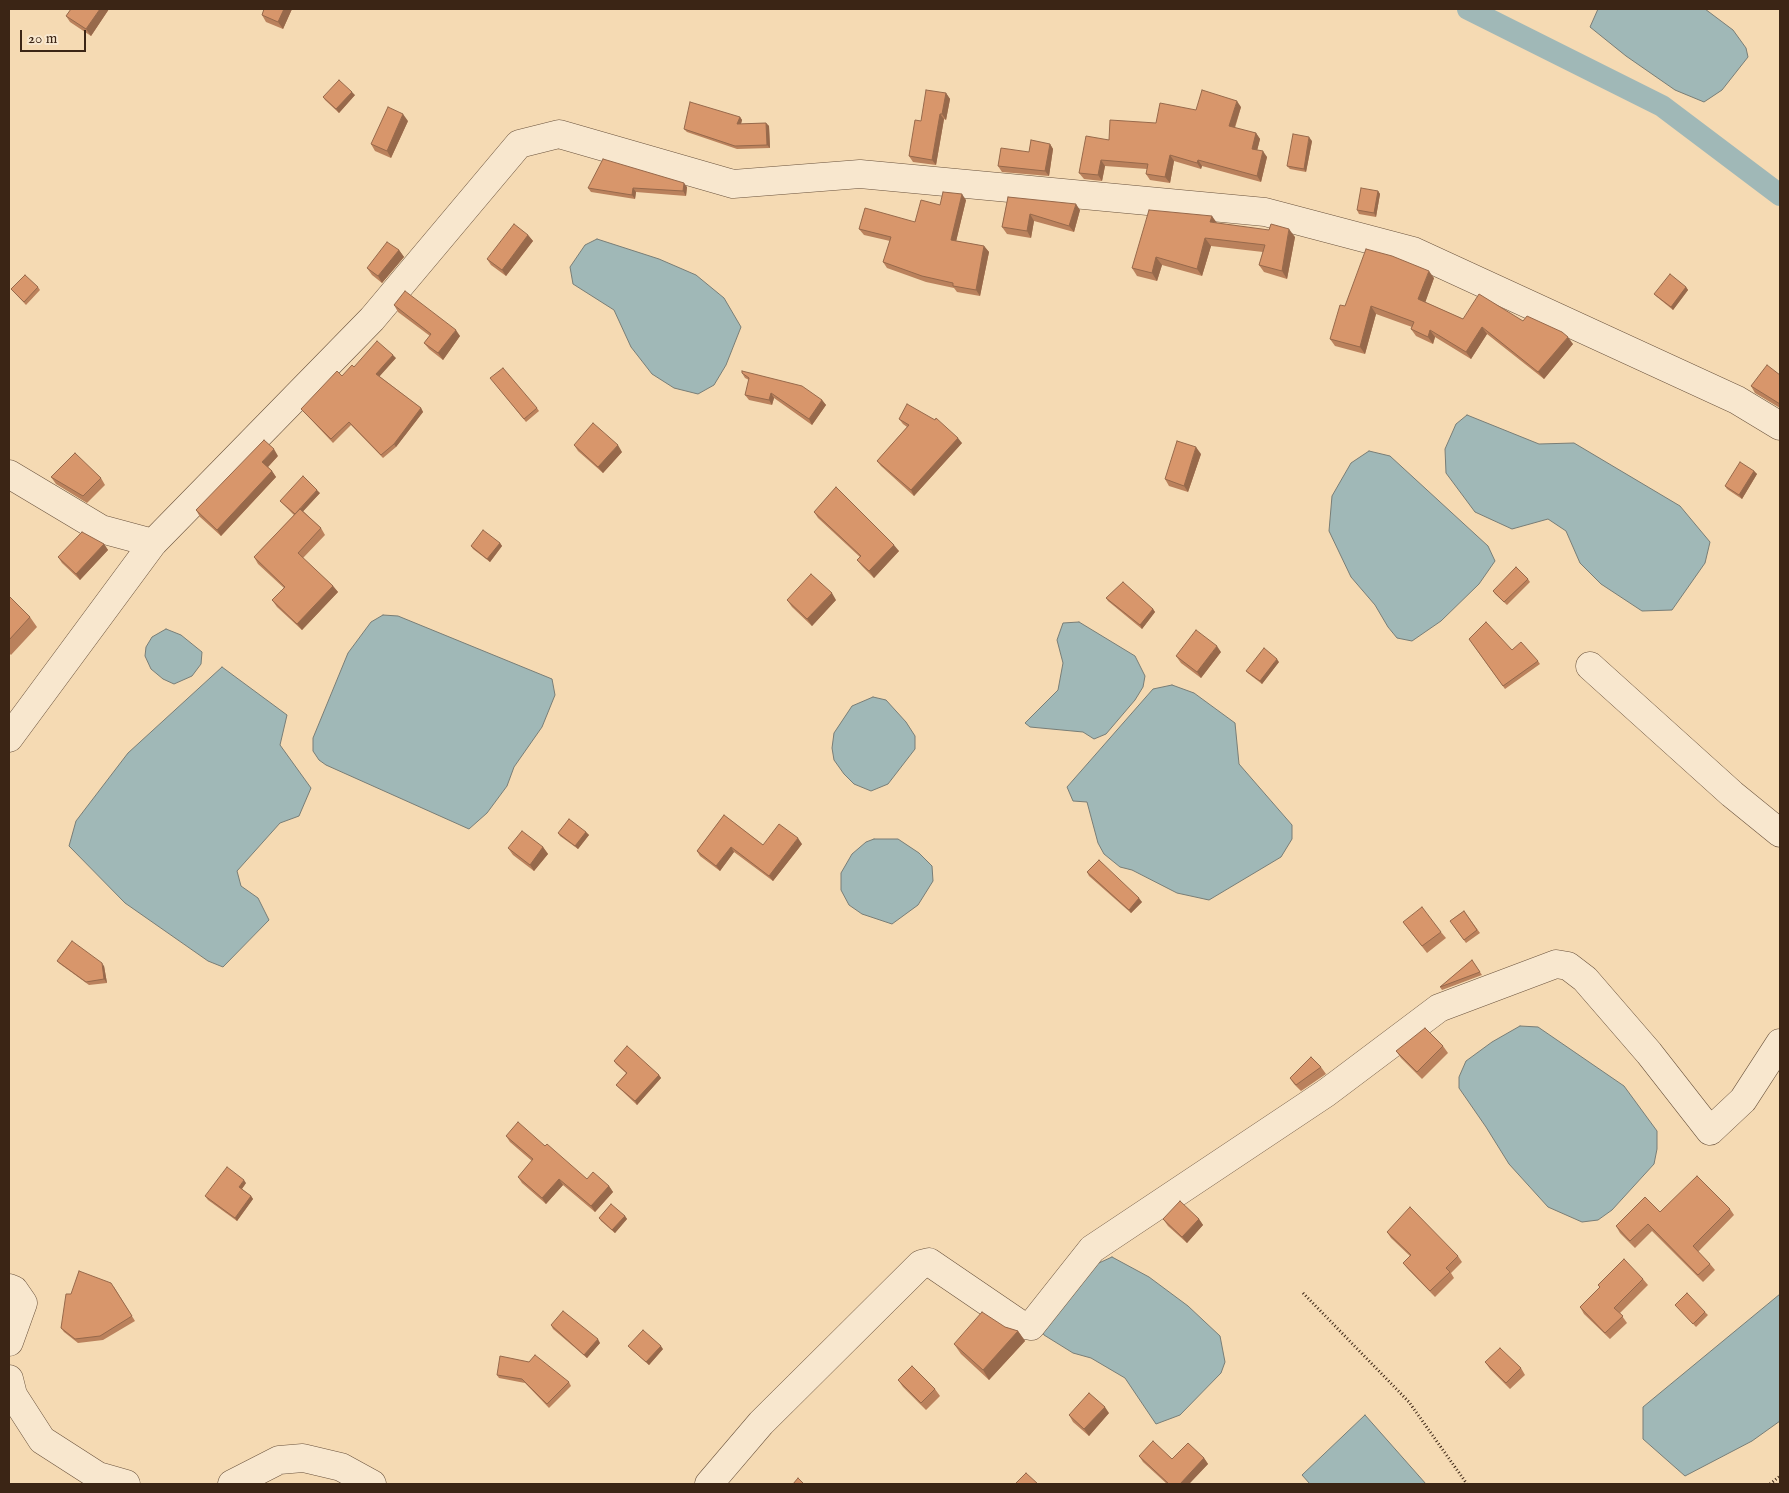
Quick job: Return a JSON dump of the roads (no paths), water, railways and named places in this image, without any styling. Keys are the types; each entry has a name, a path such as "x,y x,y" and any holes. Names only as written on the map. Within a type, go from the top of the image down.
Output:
{"street":[{"path":"9,738 153,543 372,319 519,144 559,134 733,184 860,174 1265,212 1413,251 1737,400 1780,426"},
{"path":"9,474 101,529 153,543"},
{"path":"1590,666 1732,794 1780,833"},
{"path":"709,1484 761,1423 921,1264 929,1262 1020,1324 1031,1326 1092,1249 1326,1093 1439,1008 1556,964 1568,966 1585,979 1636,1038 1710,1131 1743,1100 1780,1043"},
{"path":"9,1288 14,1290 23,1303 9,1342"},
{"path":"9,1379 13,1395 42,1440 98,1476 126,1484"},
{"path":"232,1484 279,1460 303,1458 341,1467 372,1484"}],"water":[{"path":"1598,9 1705,9 1733,30 1746,48 1748,57 1722,90 1704,102 1675,90 1626,56 1590,27"},
{"path":"597,239 659,259 696,275 724,298 741,327 726,365 714,385 698,394 674,388 652,374 631,347 614,310 573,284 570,267 585,245"},
{"path":"1467,415 1539,444 1574,443 1680,506 1710,542 1705,563 1672,610 1642,611 1601,584 1580,563 1566,531 1548,519 1512,529 1475,512 1446,473 1445,449 1456,424"},
{"path":"1369,451 1390,456 1488,546 1495,561 1479,584 1441,621 1412,641 1397,638 1388,627 1375,605 1351,577 1329,531 1332,496 1351,463"},
{"path":"383,615 398,616 552,679 555,695 542,727 514,767 507,786 487,813 469,829 326,765 319,760 313,751 313,738 348,653 371,622"},
{"path":"1079,622 1135,656 1145,676 1143,687 1135,700 1106,734 1094,739 1083,732 1030,727 1025,723 1058,690 1063,663 1057,640 1063,623"},
{"path":"166,629 181,635 202,652 201,664 192,676 174,684 163,679 151,669 145,656 146,647 152,637"},
{"path":"222,667 287,715 280,745 311,788 299,816 280,823 237,871 241,886 258,898 269,920 223,967 208,961 125,903 69,846 76,821 128,753"},
{"path":"1172,685 1194,693 1235,723 1239,764 1292,825 1292,839 1281,857 1209,900 1177,893 1132,870 1120,867 1104,854 1098,843 1087,802 1073,801 1067,787 1153,689"},
{"path":"873,697 886,700 906,722 915,736 915,749 888,784 871,791 854,784 844,774 834,760 832,748 834,733 852,706"},
{"path":"874,839 898,839 919,853 932,866 933,881 918,905 892,924 862,914 849,905 841,890 841,873 852,854 866,842"},
{"path":"1520,1026 1538,1027 1624,1086 1657,1131 1657,1149 1654,1164 1612,1210 1598,1220 1582,1222 1548,1207 1509,1164 1459,1088 1459,1077 1466,1061 1492,1042"},
{"path":"1112,1257 1149,1277 1188,1306 1220,1336 1225,1362 1221,1373 1180,1415 1156,1424 1125,1378 1091,1358 1073,1353 1044,1335 1041,1330 1088,1268"},
{"path":"1780,1294 1780,1421 1752,1441 1685,1476 1643,1439 1643,1407"},
{"path":"1365,1415 1426,1484 1310,1484 1302,1475"}],"waterway":[{"path":"1468,9 1662,106 1780,195"}]}
